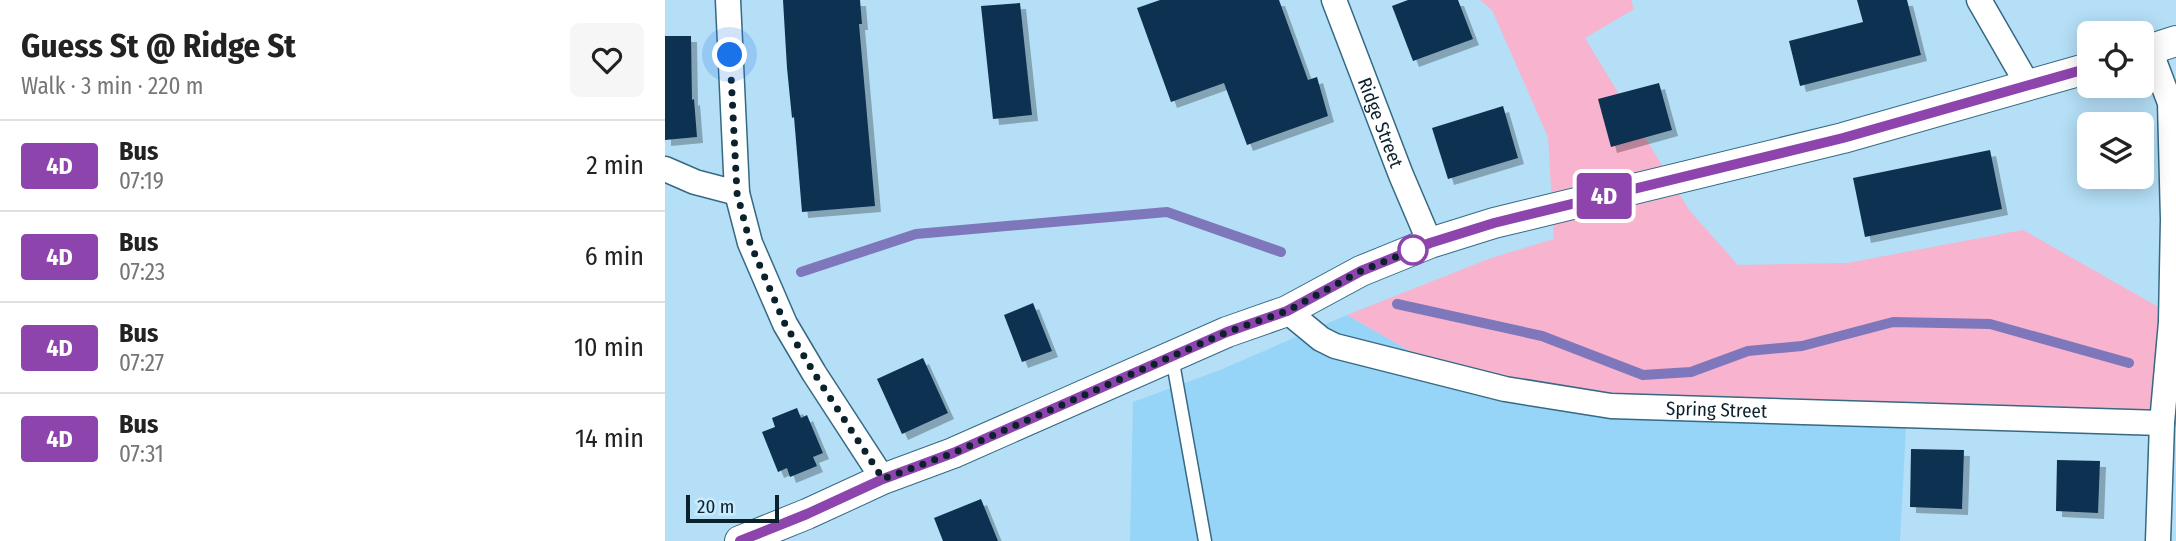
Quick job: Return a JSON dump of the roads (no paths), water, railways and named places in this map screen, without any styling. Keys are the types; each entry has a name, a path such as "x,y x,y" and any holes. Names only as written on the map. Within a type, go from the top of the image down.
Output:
{"street":[{"path":"728,0 737,193 750,243 785,324 883,479"},
{"name":"Ridge Street","path":"1334,0 1401,176 1430,243"},
{"path":"1979,0 2029,87"},
{"path":"2156,48 2171,103 2173,220 2172,310 2162,423 2158,541"},
{"path":"740,541 883,479 953,453 1227,332 1287,311 1361,271 1430,243 1494,223 1843,138 2077,72"},
{"path":"665,169 695,182 737,193"},
{"name":"Spring Street","path":"1287,311 1321,339 1335,346 1505,389 1611,406 2162,423"}],"lane":[{"path":"1172,357 1205,541"}],"waterway":[{"path":"801,272 916,234 1167,212 1281,252"},
{"path":"1397,304 1542,336 1643,375 1691,372 1748,351 1802,346 1893,322 1990,324 2129,363"}]}
